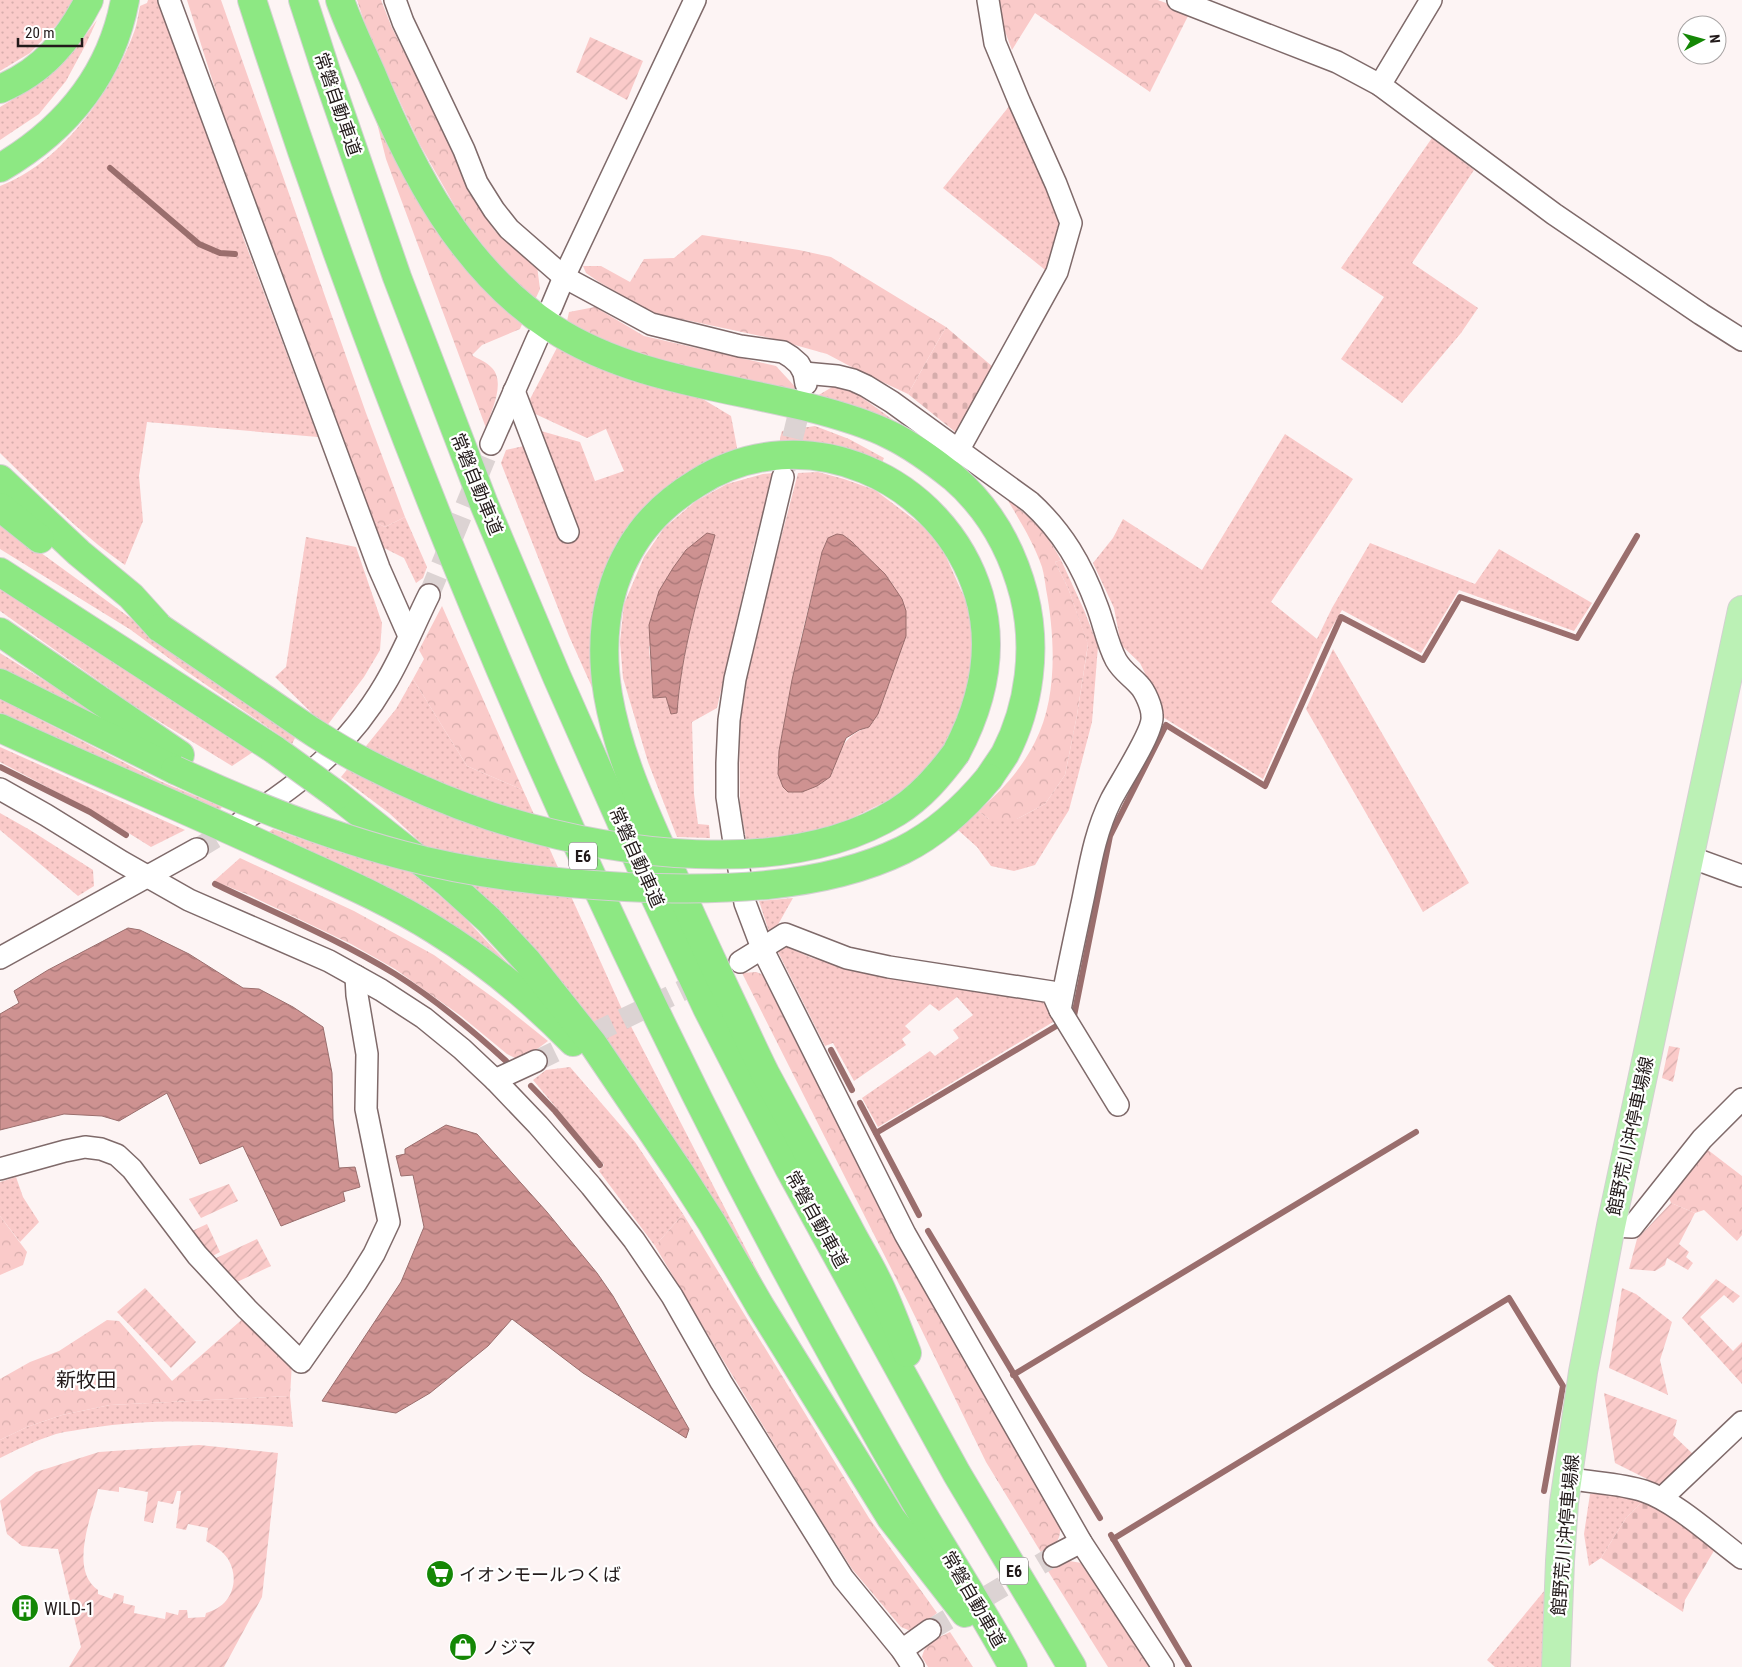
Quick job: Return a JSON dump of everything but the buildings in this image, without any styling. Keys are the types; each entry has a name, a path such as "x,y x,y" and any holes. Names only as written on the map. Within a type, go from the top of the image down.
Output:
{"highway":[{"path":"0,89 34,70 52,55 69,34 89,0"},
{"path":"0,168 43,140 78,102 94,80 106,58 125,0"},
{"name":"常磐自動車道","path":"252,0 281,90 358,308 440,523 508,688 584,858 656,1012 747,1195 919,1507 1013,1667"},
{"name":"常磐自動車道","path":"303,0 397,277 484,504 557,677 641,867 707,1008 788,1168 957,1474 1072,1667"},
{"path":"0,683 177,762 301,824 404,856 521,878 581,885 683,889 778,883 818,877 881,860 912,844 950,819 989,778 1005,753 1020,717 1026,694 1030,666 1030,636 1027,608 1017,572 998,529 981,506 962,485 940,466 916,449 889,434 826,412 691,382 616,360 586,347 553,329 525,308 500,287 458,239 415,170 390,120 340,0"},
{"path":"0,507 131,596 160,628 329,743 368,764 442,798 489,816 565,836 603,844 669,852 732,854 778,851 821,844 848,836 874,825 898,812 919,796 938,778 956,753 969,728 984,676 986,651 984,624 979,596 969,569 948,534 932,514 910,494 886,478 858,466 831,458 806,455 778,456 730,466 707,476 684,491 664,507 646,526 617,574 608,603 604,636 608,696 624,757 647,818 690,916 764,1070 881,1288 957,1474"},
{"path":"0,479 75,559"},
{"path":"0,572 275,750 337,795 448,883 489,920 527,961 593,1044 648,1124 712,1224 760,1306 891,1518 1008,1667"},
{"path":"0,632 177,762"},
{"path":"0,728 260,844 398,909 435,930 476,958 537,1006 599,1069 648,1124"}],"main road":[{"name":"館野荒川沖停車場線","path":"1556,1667 1560,1561 1567,1478 1583,1372 1611,1226 1742,610"}],"street":[{"path":"169,0 376,559 409,636"},
{"path":"396,0 404,22 464,150 477,183 489,203 509,229 564,277 651,324 740,346 783,352 799,364 805,378 837,376 866,386 892,402 1030,502 1059,532 1081,568 1098,608 1110,648 1124,672 1141,686 1153,717 1146,736 1110,801 1094,841 1060,1010"},
{"path":"551,308 695,0"},
{"path":"958,450 1057,272 1071,223 995,44 988,0"},
{"path":"1178,0 1337,62 1380,85 1554,214 1742,340"},
{"path":"1380,85 1432,0"},
{"path":"491,444 538,337"},
{"path":"514,391 568,532"},
{"path":"783,477 735,679 729,720 727,797 745,903 762,948 905,1234 1081,1542 1163,1667"},
{"path":"241,822 296,785 325,760 352,731 386,683 429,595"},
{"path":"0,789 189,900 329,961 356,976 424,1018 462,1049 495,1080 556,1146 634,1240 672,1296 721,1382 838,1570 907,1658 930,1630"},
{"path":"0,958 197,849"},
{"path":"1690,857 1742,876"},
{"path":"740,962 785,934 847,958 1052,992 1060,1010 1118,1105"},
{"path":"0,1169 85,1147 100,1149 116,1155 132,1169 197,1255 247,1309 301,1362 356,1283 374,1254 389,1222 366,1109 367,1054 357,995 356,976"},
{"path":"495,1080 536,1061"},
{"path":"1611,1226 1632,1227 1702,1139 1742,1099"},
{"path":"1662,1498 1742,1422"},
{"path":"1567,1478 1643,1490 1662,1498 1742,1558"},
{"path":"1054,1556 1081,1542"}],"green space":[{"path":"0,0 73,0 67,14 30,53 0,71"},
{"path":"148,0 171,0 229,176 243,237 318,437 147,422 139,476 143,521 125,565 76,526 0,453 0,186 22,176 43,161 63,144 81,124 111,80 134,32 140,6 147,3"},
{"path":"187,0 221,0 366,413 405,517 385,527 371,520 241,171"},
{"path":"357,0 381,0 392,28 442,127 468,191 495,231 537,266 540,289 535,300 507,276 461,217 419,143 368,33"},
{"path":"998,0 1158,0 1190,12 1150,92 1035,13 1012,50 1004,29"},
{"path":"97,20 66,81 39,114 0,140 0,107 40,83 75,49"},
{"path":"590,37 643,61 627,100 576,72"},
{"path":"371,99 523,322 520,329 482,345 472,355 492,368 498,381 496,397 486,428 386,159"},
{"path":"1011,104 1064,224 1049,273 943,188"},
{"path":"1432,138 1474,170 1412,263 1478,308 1461,333 1402,403 1341,359 1384,297 1341,268"},
{"path":"702,235 799,250 831,257 946,327 908,394 827,354 770,338 653,313 599,282 586,273 583,266 601,266 630,282 644,259 674,258"},
{"path":"595,307 644,336 776,366 799,391 681,366 594,337 567,321 569,312"},
{"path":"946,327 993,367 959,435 908,394"},
{"path":"560,342 691,392 731,416 739,458 628,537 600,705 569,636 501,463 506,450 524,446 561,540 577,533 541,431 580,442 595,481 624,471 606,429 587,438 531,412 529,401"},
{"path":"834,386 853,391 907,430 817,396"},
{"path":"815,426 849,439 884,458 881,465 851,451 780,443 782,431"},
{"path":"1285,434 1353,479 1271,602 1317,639 1332,608 1370,543 1475,584 1499,549 1592,603 1574,631 1459,590 1421,653 1342,610 1323,643 1263,779 1161,716 1154,692 1140,663 1121,645 1114,608 1093,563 1113,538 1123,519 1202,570"},
{"path":"818,472 875,490 924,527 943,550 970,610 974,672 944,747 927,769 893,798 836,826 776,838 746,839 740,804 739,722 749,660 798,473","holes":["828,538 869,727 847,740 830,777 779,751 801,638 822,552"]},
{"path":"774,473 753,549 717,708 692,722 694,794 698,824 709,825 710,838 677,837 648,762 623,678 620,642 624,604 644,557 664,528 696,501 727,484 763,474","holes":["715,535 697,601 682,668 677,713 671,714 666,697 653,698 649,647"]},
{"path":"1007,499 1038,526 1056,550 1061,560 1055,562 1068,588 1088,644 1065,775 1045,804 1017,819 989,819 978,811 1010,780 1035,742 1048,706 1051,687 1053,646 1042,567 1031,541"},
{"path":"405,517 427,567 423,578 416,583 404,558 382,547 371,520 385,527"},
{"path":"0,523 295,738 292,744 186,671 131,630 0,549"},
{"path":"306,537 356,547 382,623 380,650 364,677 326,727 275,677 286,667"},
{"path":"1061,560 1098,646 1092,722 1069,810 1035,865 1014,871 991,866 977,847 958,830 978,811 989,819 1017,819 1045,804 1065,775 1088,645 1068,588 1055,562"},
{"path":"0,588 253,752 232,766 134,706 0,611"},
{"path":"442,606 523,790 467,766 413,679 424,659 419,650"},
{"path":"1333,649 1469,883 1423,912 1306,709"},
{"path":"0,653 126,731 0,674"},
{"path":"413,679 467,766 523,790 621,1007 763,1282 756,1278 497,914 389,813 341,777 396,709"},
{"path":"0,699 162,782 222,807 216,814 0,716"},
{"path":"0,747 185,830 151,847 98,814 0,762"},
{"path":"0,813 93,870 94,886 78,896 0,830"},
{"path":"273,829 340,852 413,873 460,913 523,979 262,837"},
{"path":"240,858 354,911 434,955 498,1001 548,1041 521,1061 507,1054 461,1016 395,969 351,944 249,895 214,881"},
{"path":"793,898 776,928 769,932 759,901"},
{"path":"787,947 812,958 874,972 1047,999 1058,1019 878,1127 862,1098 930,1051 935,1056 959,1038 953,1030 973,1015 957,997 939,1011 930,1004 905,1026 911,1032 902,1039 906,1045 854,1081 833,1043 825,1046 777,950"},
{"path":"756,972 764,975 895,1238 1058,1517 1060,1535 1056,1543 1042,1554 986,1462 906,1298 742,973"},
{"path":"1669,1046 1680,1048 1673,1082 1662,1078"},
{"path":"570,1067 635,1142 683,1214 655,1246 599,1171 604,1165 533,1080 546,1070"},
{"path":"1708,1150 1742,1176 1742,1235 1737,1241 1704,1210 1695,1213 1671,1203 1669,1197"},
{"path":"16,1177 23,1197 39,1222 20,1242 0,1216 0,1182"},
{"path":"229,1184 238,1201 201,1218 189,1199"},
{"path":"1671,1203 1695,1213 1679,1244 1689,1252 1686,1257 1693,1263 1688,1270 1667,1258 1665,1265 1655,1271 1629,1269 1637,1239"},
{"path":"683,1214 869,1518 937,1613 913,1632 901,1627 852,1569 655,1246"},
{"path":"0,1216 27,1252 23,1265 0,1275"},
{"path":"207,1224 220,1252 209,1258 192,1231"},
{"path":"257,1239 271,1266 237,1282 214,1259"},
{"path":"1716,1279 1740,1296 1733,1303 1724,1295 1700,1317 1733,1351 1742,1342 1742,1384 1682,1318"},
{"path":"145,1288 196,1342 171,1368 117,1312"},
{"path":"1622,1288 1636,1294 1672,1322 1660,1360 1668,1395 1609,1368"},
{"path":"246,1316 292,1362 290,1396 110,1405 62,1415 27,1427 0,1440 0,1379 30,1362 59,1351 107,1320 119,1321 172,1381"},
{"path":"1604,1393 1677,1420 1673,1435 1693,1454 1668,1483 1657,1484 1615,1463"},
{"path":"290,1396 293,1427 192,1421 141,1422 56,1434 0,1458 0,1440 27,1427 62,1415 110,1405"},
{"path":"199,1445 278,1453 262,1597 224,1667 69,1667 81,1647 58,1549 22,1546 7,1534 0,1501 36,1472 99,1452","holes":["119,1487 148,1492 144,1521 153,1523 158,1501 173,1504 177,1491 181,1491 176,1528 186,1530 188,1524 208,1528 206,1541 221,1551 232,1567 234,1576 231,1592 222,1605 206,1613 205,1617 188,1618 187,1610 179,1610 178,1615 166,1612 165,1619 134,1613 135,1606 123,1603 124,1596 114,1593 112,1599 98,1594 98,1590 89,1581 83,1557 84,1543 98,1489 119,1492"]},
{"path":"1618,1493 1642,1502 1626,1518 1601,1558 1589,1566 1584,1534 1590,1494"},
{"path":"1642,1502 1665,1510 1715,1549 1685,1600 1683,1612 1601,1558 1626,1518"},
{"path":"1057,1562 1082,1563 1154,1667 1108,1667 1048,1571"},
{"path":"1545,1590 1544,1667 1495,1667 1487,1660"},
{"path":"950,1632 973,1667 928,1667 922,1657 926,1647 932,1641"}],"water":[{"path":"707,533 715,535 697,601 682,668 677,713 671,714 666,697 653,698 649,625 659,591 673,568 686,550"},
{"path":"837,534 843,535 851,541 885,574 902,599 906,611 906,636 878,714 869,727 859,730 846,738 830,777 817,786 802,792 788,792 783,787 778,774 779,751 792,680 822,552 828,538"},
{"path":"128,928 140,930 189,954 243,988 259,989 293,1007 323,1027 332,1073 333,1119 339,1168 355,1167 360,1187 343,1192 345,1201 281,1226 243,1146 200,1164 167,1093 119,1121 102,1116 64,1114 0,1130 0,1014 19,1003 14,991 48,970"},
{"path":"446,1125 477,1134 547,1212 597,1273 613,1296 689,1429 686,1438 583,1373 512,1319 488,1346 430,1393 396,1413 322,1401 401,1282 424,1227 413,1175 401,1176 396,1156 405,1154 405,1149"}],"waterway":[{"path":"110,168 199,244 220,253 235,254"},
{"path":"1074,1016 1110,836 1166,725 1265,786 1341,617 1423,660 1460,597 1577,638 1637,536"},
{"path":"0,767 90,812 126,835"},
{"path":"215,884 329,938 395,974 452,1015 506,1061"},
{"path":"876,1133 1058,1025"},
{"path":"831,1050 852,1090"},
{"path":"531,1086 555,1111 600,1165"},
{"path":"860,1103 919,1215"},
{"path":"1013,1375 1416,1132"},
{"path":"928,1231 1100,1518"},
{"path":"1113,1539 1509,1298 1563,1386 1544,1491"},
{"path":"1111,1535 1189,1667"}],"tunnel":[{"path":"785,469 804,391"},
{"path":"429,595 491,444"},
{"path":"197,849 238,824"},
{"path":"536,1061 708,978"},
{"path":"930,1630 1054,1556"}],"place":[{"name":"イオンモールつくば","path":"440,1574"},
{"name":"WILD-1","path":"25,1608"},
{"name":"ノジマ","path":"463,1647"}],"district":[{"name":"新牧田","path":"86,1380"}]}
